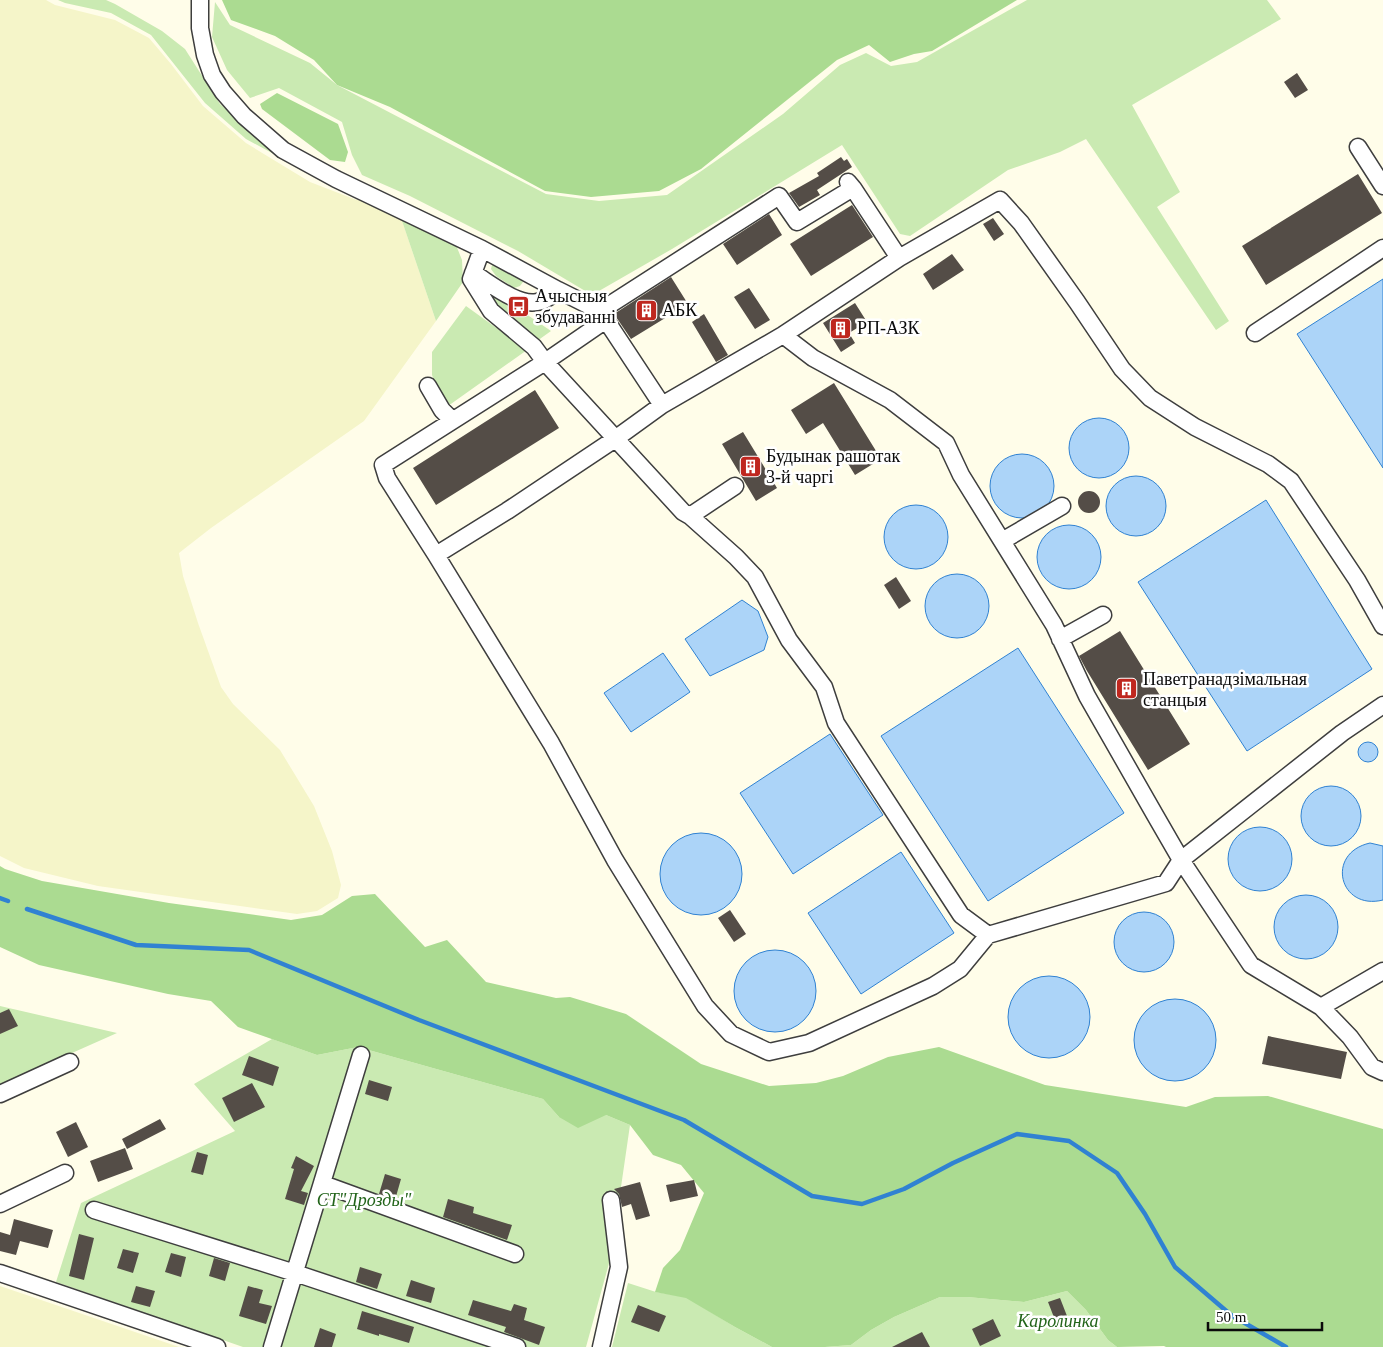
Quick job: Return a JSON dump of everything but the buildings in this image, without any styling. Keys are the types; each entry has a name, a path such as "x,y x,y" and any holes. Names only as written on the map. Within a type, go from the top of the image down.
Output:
{"street":[{"path":"200,0 200,28 205,55 212,76 222,92 244,116 283,150 336,180 482,249 598,312 662,405"},
{"path":"1358,147 1383,186"},
{"path":"898,258 851,185 797,222 779,196 598,312 544,362 383,465 386,478 436,555 551,743 625,876 705,1006 731,1034 769,1052 809,1043 933,986 960,969 988,935 1166,883 1181,860 1342,733 1383,705"},
{"path":"436,555 507,511 662,405 783,335 898,258 1000,200 1021,223 1072,294 1122,369 1150,398 1195,427 1268,464 1290,481 1357,580 1383,626"},
{"path":"1255,333 1383,248"},
{"path":"482,249 471,279 491,311 534,347 544,362 683,512 736,557 755,577 790,640 824,687 836,723 961,915 988,935"},
{"path":"473,273 516,300 537,302 552,296 558,290"},
{"path":"783,335 813,358 890,400 946,443 961,475 1054,625 1087,696 1181,860 1251,965 1321,1007 1350,1037 1372,1067 1383,1072"},
{"path":"428,386 442,410 452,420"},
{"path":"690,516 736,486"},
{"path":"1002,541 1062,506"},
{"path":"1060,639 1103,615"},
{"path":"1321,1007 1383,971"},
{"path":"272,1347 362,1055"},
{"path":"0,1094 70,1062"},
{"path":"0,1204 65,1173"},
{"path":"323,1184 515,1254"},
{"path":"601,1347 619,1267 610,1200"},
{"path":"94,1210 295,1273 517,1347"},
{"path":"0,1273 217,1347"}],"green space":[{"path":"0,0 46,0 55,5 115,20 149,38 203,106 246,143 310,182 354,199 385,206 401,218 436,321 364,421 211,528 179,553 183,576 221,687 233,704 280,750 314,806 332,851 341,885 338,898 317,911 297,914 98,886 24,868 0,856"},
{"path":"58,0 106,0 162,31 185,49 220,104 271,148 305,171 246,139 205,103 151,35 111,13"},
{"path":"222,0 1017,0 932,51 914,54 890,62 869,45 837,60 701,169 659,191 591,197 545,191 390,107 337,85 314,60 275,36 231,20"},
{"path":"1027,0 1267,0 1281,19 1132,105 1180,192 1157,207 1229,321 1216,330 1086,139 1060,152 1008,170 910,236 900,234 842,145 672,249 592,295 518,251 410,196 362,175 352,155 342,122 279,88 250,98 227,70 212,37 215,2 230,25 310,63 337,85 546,194 599,201 667,195 783,114 840,65 866,53 891,66 917,62"},
{"path":"277,93 338,124 348,152 345,162 330,160 262,109 260,104"},
{"path":"401,218 456,245 462,260 463,282 436,321"},
{"path":"492,265 520,278 523,282 520,286 514,288 496,276 491,269"},
{"path":"482,284 551,331 537,341 494,307"},
{"path":"466,306 527,350 448,406 443,401 432,375 432,352"},
{"path":"0,866 42,881 169,903 291,920 322,915 352,896 375,894 425,947 447,940 486,982 556,998 570,997 626,1014 701,1064 769,1086 816,1083 843,1076 888,1057 939,1047 1045,1085 1186,1107 1215,1097 1268,1096 1383,1129 1383,1347 1117,1347 1108,1340 1086,1310 1067,1291 1024,1302 967,1297 940,1297 894,1317 871,1330 851,1345 772,1347 686,1298 655,1292 663,1268 680,1250 704,1193 681,1165 653,1155 630,1125 606,1115 578,1128 559,1117 543,1099 358,1047 317,1055 238,1027 211,1001 168,994 39,965 0,947"},
{"path":"0,1006 117,1033 0,1085"},
{"name":"СТ\"Дрозды\"","path":"272,1039 317,1055 358,1047 543,1099 559,1117 606,1115 630,1125 611,1256 586,1347 243,1347 56,1282 81,1203 235,1131 194,1084"},
{"path":"628,1283 656,1292 686,1297 772,1347 612,1347"},
{"path":"0,1286 179,1347 0,1347"},
{"name":"Каролинка","path":"1067,1291 1086,1310 1108,1340 1117,1347 825,1347 851,1345 871,1330 894,1317 940,1297 967,1297 1024,1302"}],"water":[{"path":"1383,279 1383,468 1297,334"},
{"path":"1099,418 1115,423 1120,427 1124,432 1129,448 1124,464 1120,469 1115,473 1099,478 1083,473 1078,469 1074,464 1069,448 1074,432 1078,427 1083,423"},
{"path":"1022,454 1034,457 1045,463 1051,474 1054,486 1051,498 1045,509 1034,515 1022,518 1010,515 999,509 993,498 990,486 993,474 999,463 1010,457"},
{"path":"1136,476 1152,481 1157,485 1161,490 1166,506 1161,522 1157,527 1152,531 1136,536 1120,531 1115,527 1111,522 1106,506 1111,490 1115,485 1120,481"},
{"path":"1266,500 1372,669 1247,751 1138,582"},
{"path":"916,505 928,507 939,514 946,525 948,537 946,549 939,560 928,567 916,569 904,567 893,560 886,549 884,537 886,525 893,514 904,507"},
{"path":"1069,525 1081,527 1092,534 1099,545 1101,557 1099,569 1092,580 1081,587 1069,589 1057,587 1046,580 1039,569 1037,557 1039,545 1046,534 1057,527"},
{"path":"957,574 969,576 980,583 987,594 989,606 987,618 980,629 969,636 957,638 945,636 934,629 927,618 925,606 927,594 934,583 945,576"},
{"path":"742,600 758,611 768,637 764,650 710,676 685,639"},
{"path":"1018,648 1124,813 988,901 881,736"},
{"path":"663,653 690,692 631,732 604,693"},
{"path":"830,734 883,815 793,874 740,793"},
{"path":"1368,742 1375,745 1378,752 1375,759 1368,762 1361,759 1358,752 1361,745"},
{"path":"1331,786 1347,791 1352,795 1356,800 1361,816 1356,832 1352,837 1347,841 1331,846 1315,841 1310,837 1306,832 1301,816 1306,800 1310,795 1315,791"},
{"path":"1260,827 1272,829 1283,836 1290,847 1292,859 1290,871 1283,882 1272,889 1260,891 1248,889 1237,882 1230,871 1228,859 1230,847 1237,836 1248,829"},
{"path":"693,833 709,833 724,840 735,851 742,866 739,890 730,903 709,915 693,915 678,908 667,897 660,882 660,866 667,851 678,840"},
{"path":"1370,843 1383,846 1383,900 1368,901 1356,897 1348,889 1343,879 1343,868 1347,858 1356,849"},
{"path":"901,852 954,933 861,994 808,913"},
{"path":"1306,895 1318,897 1329,904 1336,915 1338,927 1336,939 1329,950 1318,957 1306,959 1294,957 1283,950 1276,939 1274,927 1276,915 1283,904 1294,897"},
{"path":"1144,912 1160,917 1165,921 1169,926 1174,942 1169,958 1165,963 1160,967 1144,972 1128,967 1123,963 1119,958 1114,942 1119,926 1123,921 1128,917"},
{"path":"767,950 783,950 798,957 809,968 816,983 813,1007 804,1020 783,1032 767,1032 752,1025 741,1014 734,999 734,983 741,968 752,957"},
{"path":"1041,976 1057,976 1072,983 1083,994 1090,1009 1087,1033 1078,1046 1057,1058 1041,1058 1026,1051 1015,1040 1008,1025 1008,1009 1015,994 1026,983"},
{"path":"1167,999 1183,999 1198,1006 1209,1017 1216,1032 1213,1056 1204,1069 1183,1081 1167,1081 1152,1074 1141,1063 1134,1048 1134,1032 1141,1017 1152,1006"}],"waterway":[{"path":"0,898 8,901"},
{"path":"27,909 136,945 249,950 419,1020 684,1120 812,1196 862,1204 904,1189 953,1163 1017,1134 1069,1141 1117,1173 1145,1214 1175,1267 1231,1315 1286,1347"}],"place":[{"name":"Ачысныя збудаванні","path":"519,306"},
{"name":"АБК","path":"646,310"},
{"name":"РП-АЗК","path":"841,328"},
{"name":"Будынак рашотак 3-й чаргі","path":"750,466"},
{"name":"Паветранадзімальная станцыя","path":"1127,689"}]}
